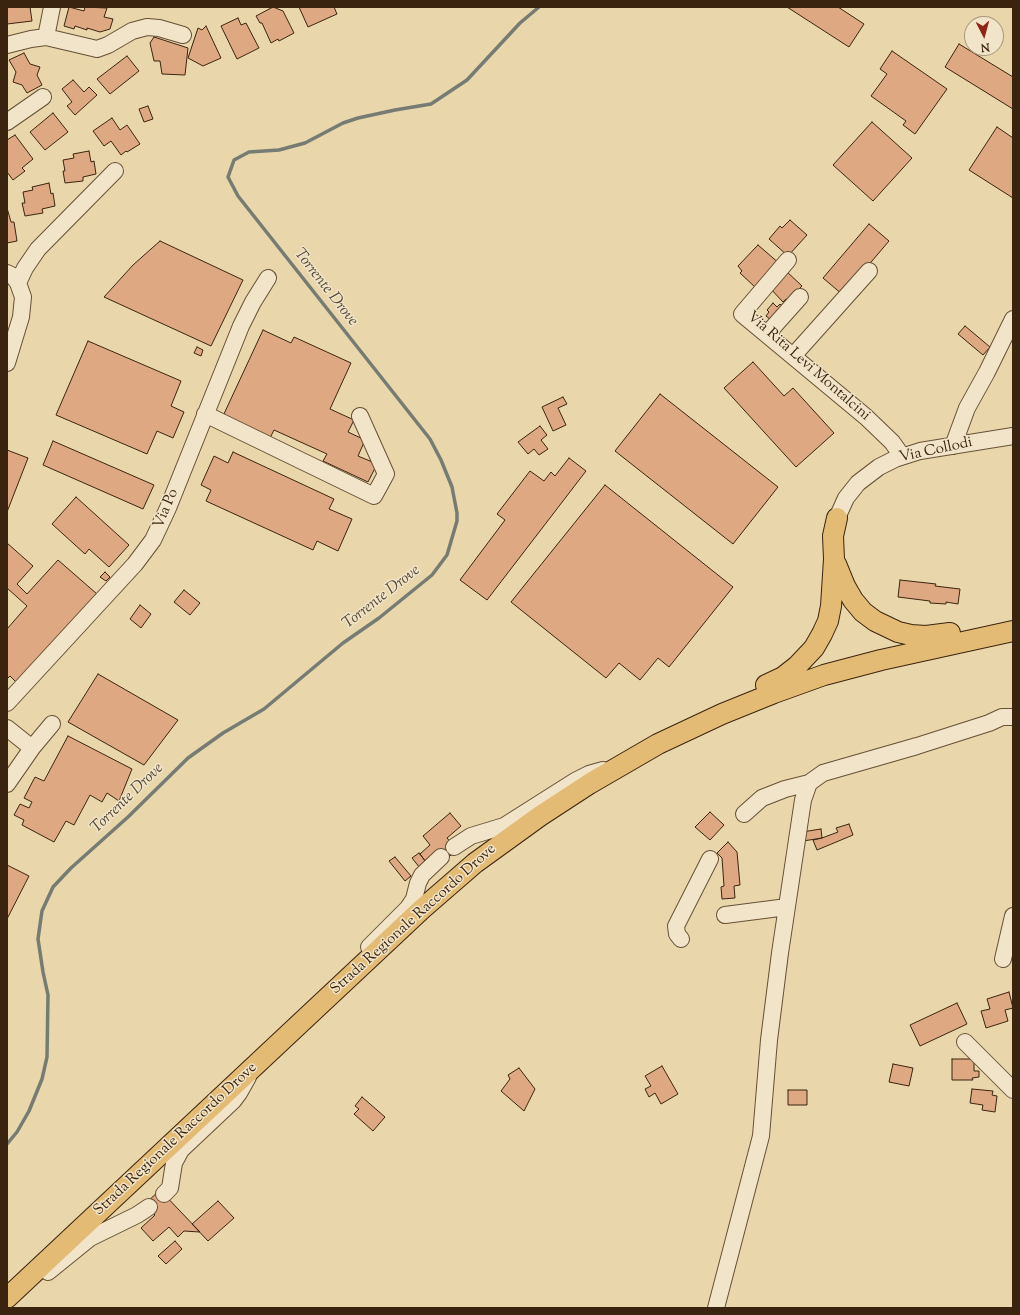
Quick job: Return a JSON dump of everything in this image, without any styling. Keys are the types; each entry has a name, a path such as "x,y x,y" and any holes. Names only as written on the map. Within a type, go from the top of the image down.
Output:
{"main road":[{"path":"658,744 687,720 777,680 804,660 819,641 828,621 832,599 834,559 833,536 837,518"},
{"path":"834,559 845,586 858,606 875,621 898,632 911,635 934,635 1013,621"},
{"name":"Strada Regionale Raccordo Drove","path":"14,1292 422,909 475,863 530,822 613,769 658,744 752,701 839,671 908,653 1013,631"},
{"path":"839,671 860,671 883,668 1013,641"}],"street":[{"path":"46,37 52,7"},
{"path":"7,45 31,38 46,37 97,49 108,45 132,31 144,28 158,28 183,35"},
{"path":"7,122 43,97"},
{"path":"7,363 22,310 23,297 13,278 25,268 38,249 115,171"},
{"name":"Via Rita Levi Montalcini","path":"788,260 742,314 866,417 892,442 902,456"},
{"path":"793,356 869,271"},
{"name":"Via Po","path":"7,703 127,573 148,548 162,522 246,316 268,278"},
{"path":"767,334 800,297"},
{"path":"953,446 964,415 1013,319"},
{"path":"205,414 374,496 386,474 360,416"},
{"name":"Via Collodi","path":"837,518 846,498 858,483 878,467 902,456 920,451 1013,436"},
{"path":"744,814 762,798 785,789 809,783 823,773 916,746 989,723 1002,717 1013,717"},
{"path":"989,723 1013,724"},
{"path":"7,784 32,748 52,724"},
{"path":"7,728 32,748"},
{"path":"454,847 471,836 504,826 583,776 597,771 613,769"},
{"path":"716,1308 762,1136 769,1040 780,953 802,800 809,783"},
{"path":"357,971 361,958 371,944 411,904 422,874 441,857"},
{"path":"681,939 676,926 710,859"},
{"path":"725,916 787,907"},
{"path":"1004,960 1013,916"},
{"path":"965,1042 1013,1090"},
{"path":"164,1194 170,1188 174,1163 181,1150 233,1101 244,1086 251,1069"},
{"path":"14,1292 42,1276 90,1238 137,1215 148,1207"}],"building":[{"path":"7,7 30,7 32,21 7,24"},
{"path":"69,7 84,11 85,7 107,8 104,17 113,19 110,29 100,32 75,26 74,29 64,26"},
{"path":"273,7 283,11 294,33 279,41 278,39 271,43 262,23 260,23 256,16"},
{"path":"299,7 334,7 337,14 308,27"},
{"path":"787,7 838,7 864,24 849,47"},
{"path":"238,18 241,25 246,23 259,48 237,59 221,26"},
{"path":"206,26 221,58 203,66 188,58 198,28 202,30"},
{"path":"154,37 188,48 185,75 162,74 160,61 154,61 150,43"},
{"path":"959,44 964,47 964,56 979,56 1013,77 1013,109 945,67"},
{"path":"892,51 947,89 915,134 903,125 906,121 871,96 887,74 880,69"},
{"path":"24,53 30,64 40,67 37,75 42,85 27,93 22,85 13,82 16,72 9,60"},
{"path":"127,56 139,71 110,94 97,79"},
{"path":"73,80 84,92 89,87 97,95 75,115 67,106 72,102 62,89"},
{"path":"148,106 153,119 144,122 139,109"},
{"path":"53,113 68,132 45,150 30,132"},
{"path":"112,118 120,130 127,125 140,144 121,155 111,141 104,146 93,131"},
{"path":"872,122 912,158 873,201 833,165"},
{"path":"997,127 1013,138 1013,198 969,170"},
{"path":"15,135 33,159 22,168 25,171 13,180 7,172 7,140"},
{"path":"89,151 91,162 94,161 96,174 83,177 83,181 65,183 63,160 74,158 73,154"},
{"path":"49,183 51,194 53,193 55,206 42,209 43,213 25,216 22,203 25,203 23,192 33,190 32,187"},
{"path":"7,208 11,222 14,222 17,241 7,243"},
{"path":"790,220 807,235 788,256 769,239 780,226 782,228"},
{"path":"869,224 889,241 843,295 823,278"},
{"path":"160,241 243,280 211,346 104,297 133,265"},
{"path":"758,245 780,264 756,288 740,273 742,271 738,266"},
{"path":"785,270 802,286 788,300 786,299 783,302 769,287"},
{"path":"773,303 777,307 780,304 785,309 774,322 766,316 769,312 767,310"},
{"path":"965,326 990,347 983,355 958,334"},
{"path":"263,330 291,343 294,337 351,363 330,409 354,420 348,432 365,440 358,456 377,464 368,482 323,461 327,454 274,430 270,438 223,416"},
{"path":"88,341 181,381 171,406 184,412 173,438 157,431 147,454 56,415"},
{"path":"197,347 203,350 201,356 194,353"},
{"path":"753,362 784,396 793,388 834,433 796,467 724,388"},
{"path":"660,394 778,487 733,544 615,451"},
{"path":"563,397 567,404 558,408 566,425 553,431 542,407"},
{"path":"540,426 547,435 541,440 548,449 539,455 534,449 528,454 518,442"},
{"path":"53,441 154,485 143,509 43,465"},
{"path":"7,450 28,458 7,512"},
{"path":"233,452 334,499 329,509 352,519 338,551 317,541 313,550 206,501 211,490 201,485 214,456 228,463"},
{"path":"569,458 586,471 487,600 460,580 505,520 497,514 530,471 544,481 551,472 555,476"},
{"path":"605,485 733,587 669,667 658,658 640,680 619,663 606,678 511,602"},
{"path":"76,497 129,545 109,567 89,549 85,554 52,524"},
{"path":"7,543 33,566 17,584 27,594 58,560 97,594 17,683 10,676 7,679 7,629 27,606 7,588"},
{"path":"105,572 110,577 106,581 100,577"},
{"path":"900,580 936,584 935,586 960,589 958,604 946,602 946,604 930,603 930,601 898,597"},
{"path":"184,590 200,603 190,615 174,602"},
{"path":"140,605 151,614 141,628 130,619"},
{"path":"98,674 178,720 144,765 68,722"},
{"path":"68,736 132,769 119,801 107,793 102,802 90,795 74,825 66,821 54,842 22,825 24,820 14,815 20,804 29,808 32,802 24,798 35,777 44,781"},
{"path":"710,812 724,825 710,840 695,827"},
{"path":"450,813 461,826 447,838 457,850 444,861 425,861 420,854 430,845 423,836"},
{"path":"849,824 853,835 817,850 813,840 838,832 836,828"},
{"path":"821,829 822,838 803,841 802,832"},
{"path":"728,842 737,852 740,885 734,886 735,898 722,899 721,887 724,886 722,858 717,853"},
{"path":"419,853 427,863 420,868 412,858"},
{"path":"395,857 411,876 405,881 389,861"},
{"path":"7,865 29,876 7,919"},
{"path":"1009,992 1013,1008 1005,1010 1008,1021 986,1028 981,1011 990,1009 987,999"},
{"path":"957,1003 967,1024 920,1046 910,1025"},
{"path":"952,1059 974,1059 974,1071 979,1071 979,1077 972,1078 973,1080 952,1080"},
{"path":"893,1064 913,1068 909,1086 889,1082"},
{"path":"662,1066 678,1094 661,1104 655,1093 649,1097 645,1089 651,1086 645,1076"},
{"path":"519,1068 535,1089 524,1111 501,1091 510,1079 508,1075"},
{"path":"972,1089 993,1091 992,1095 997,1096 995,1112 982,1110 983,1105 970,1103"},
{"path":"788,1090 807,1090 807,1105 788,1105"},
{"path":"362,1097 385,1117 373,1131 354,1114 359,1109 355,1106"},
{"path":"160,1190 200,1232 184,1231 178,1237 169,1227 153,1241 141,1228 155,1215 145,1204"},
{"path":"218,1201 234,1218 208,1241 192,1224"},
{"path":"175,1241 182,1249 166,1264 158,1256"}],"waterway":[{"name":"Torrente Drove","path":"7,1144 17,1132 29,1111 42,1079 47,1057 48,995 38,939 42,911 53,887 71,868 128,817 188,758 223,733 264,709 343,643 379,618 432,575 447,555 457,521 452,487 441,460 430,439 238,196 228,177 234,160 249,152 279,150 305,143 343,123 358,118 431,104 467,80 520,23 539,7"}]}
